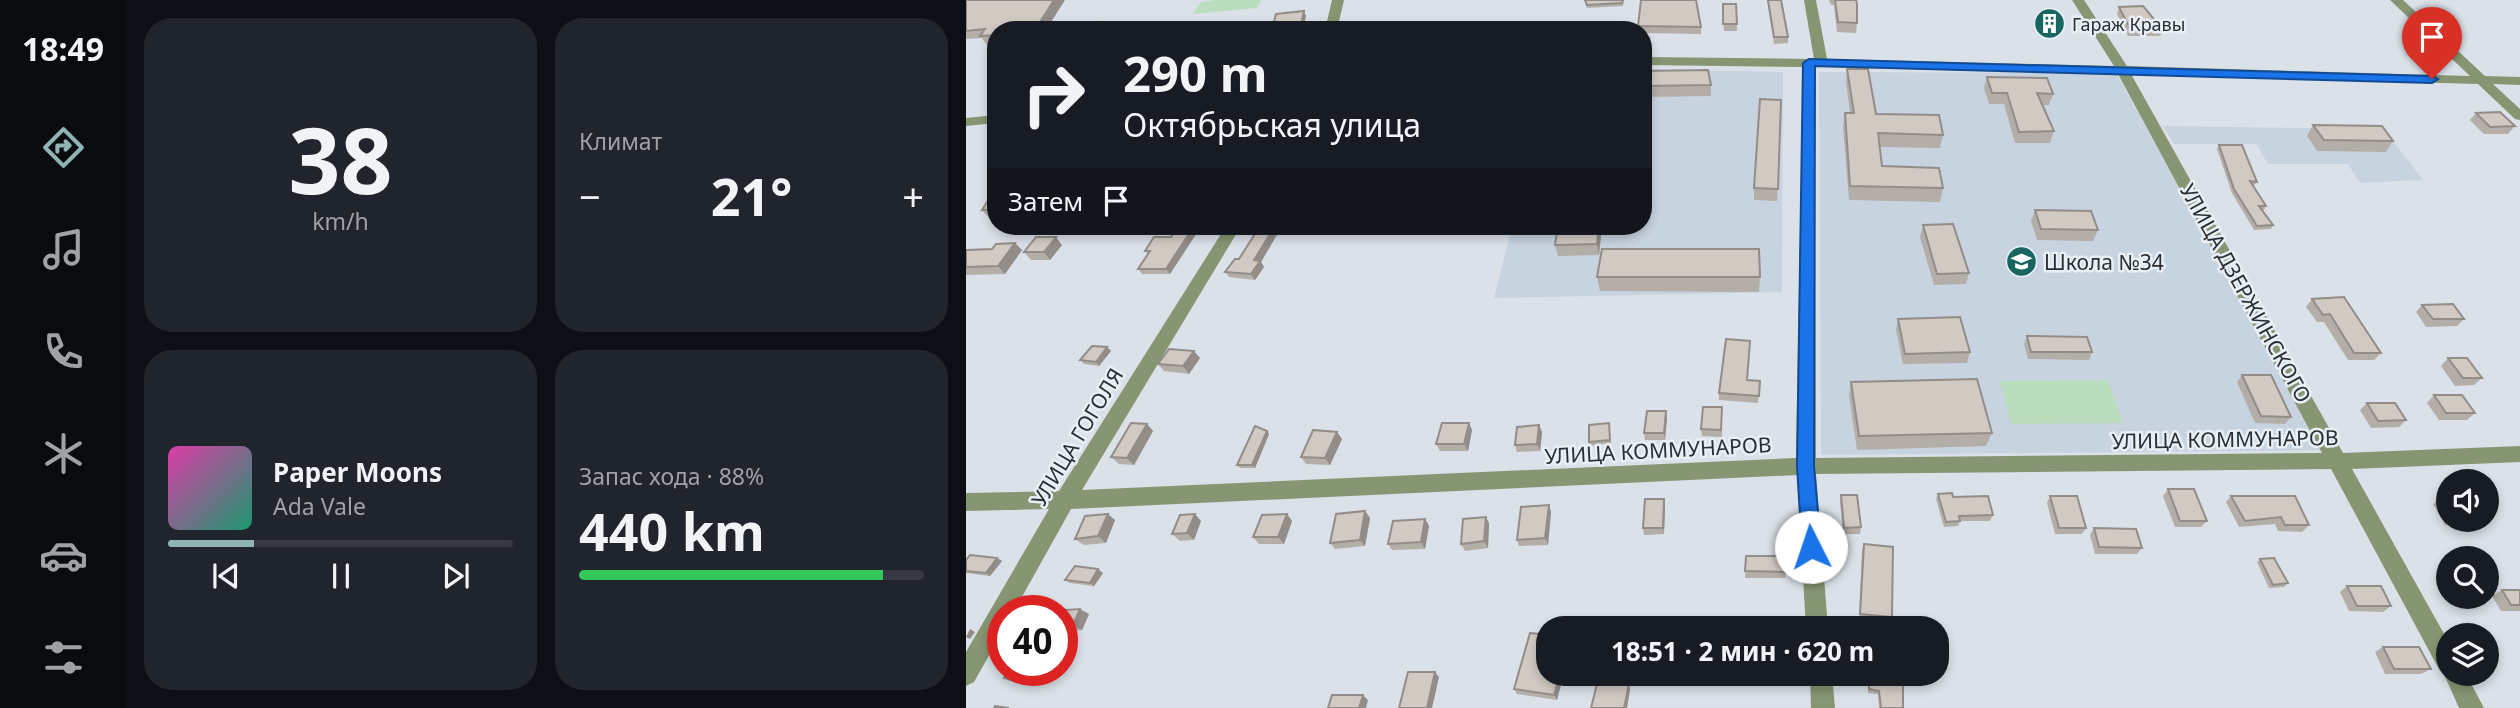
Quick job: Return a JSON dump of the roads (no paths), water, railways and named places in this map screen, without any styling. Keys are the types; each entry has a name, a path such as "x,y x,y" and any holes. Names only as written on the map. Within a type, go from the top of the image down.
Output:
{"street":[{"path":"1333,21 1338,0"},
{"path":"1810,0 1815,63 1806,466 1816,616"},
{"name":"УЛИЦА ДЗЕРЖИНСКОГО","path":"2078,0 2122,69 2436,641"},
{"path":"2396,0 2520,116"},
{"path":"1652,61 2122,69 2520,81"},
{"path":"966,122 987,120"},
{"name":"УЛИЦА ГОГОЛЯ","path":"966,674 1065,500 1227,235"},
{"name":"УЛИЦА КОММУНАРОВ","path":"966,502 1065,500 1806,466 2339,461 2520,454"},
{"path":"1822,686 1823,708"},
{"path":"2460,686 2472,708"}],"place":[{"name":"Гараж Кравы","path":"2049,24"},
{"name":"Школа №34","path":"2021,262"}]}
